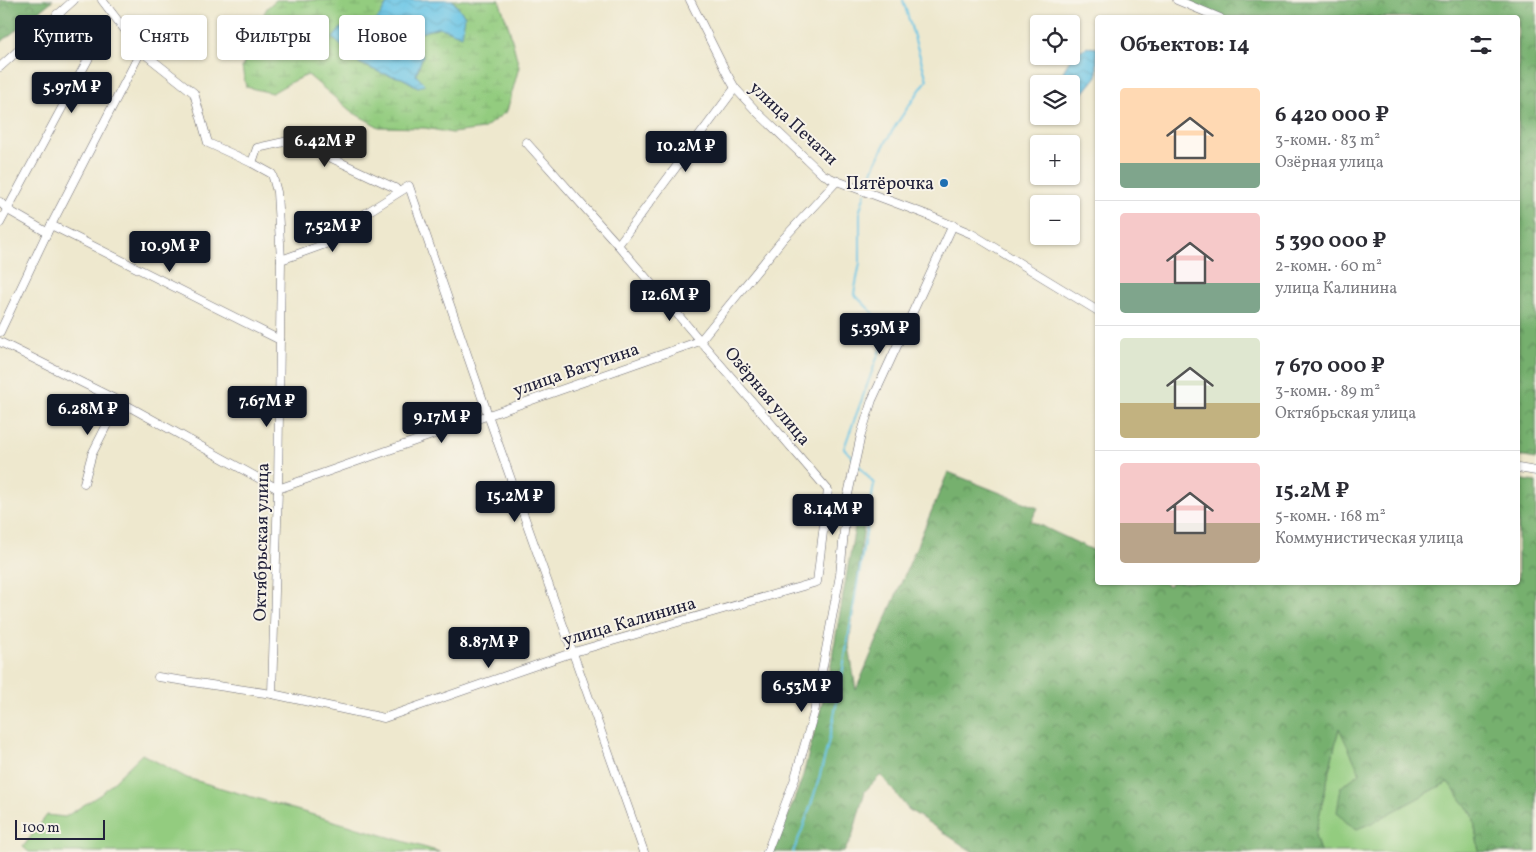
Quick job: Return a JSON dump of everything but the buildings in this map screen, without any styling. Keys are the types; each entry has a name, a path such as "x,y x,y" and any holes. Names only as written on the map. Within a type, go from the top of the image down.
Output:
{"street":[{"path":"0,66 74,0"},
{"path":"102,0 121,25"},
{"name":"улица Печати","path":"690,0 736,88 757,112 822,174 837,182 953,225 990,244 1095,309"},
{"path":"1177,0 1213,15"},
{"path":"0,223 92,52 57,14"},
{"path":"0,332 51,225 136,60"},
{"path":"152,60 194,93 208,143 252,163 257,148 293,140 395,188 398,192"},
{"path":"618,245 736,88"},
{"name":"Озёрная улица","path":"526,142 618,245 828,490 818,582"},
{"name":"Октябрьская улица","path":"252,163 272,174 277,192 281,260 278,490 272,694"},
{"path":"700,341 784,239 837,182"},
{"path":"281,260 331,242 366,213 409,186 488,415 644,852"},
{"path":"0,202 8,210 47,233"},
{"path":"51,225 280,340"},
{"path":"767,852 794,781 814,713 840,575 847,499 861,435 872,400 953,225"},
{"name":"улица Ватутина","path":"278,490 700,341"},
{"path":"0,342 119,401 278,490"},
{"path":"84,483 92,454 119,401"},
{"path":"1520,468 1536,471"},
{"name":"улица Калинина","path":"158,676 272,694 384,718 574,652 818,582"}],"green space":[{"path":"0,0 53,0 35,15 15,15 15,31 0,43"},
{"path":"276,0 389,0 381,15 339,15 339,60 356,60 381,73 402,78 418,87 416,75 421,60 425,60 425,31 465,16 452,0 499,0 509,28 519,67 507,111 483,129 452,133 425,128 379,127 352,112 308,75 272,93 246,87 242,68 245,60 329,60 329,15 263,15 267,8"},
{"path":"1180,0 1536,0 1536,459 1520,456 1520,15 1207,15"},
{"path":"948,472 1038,508 1031,521 1095,551 1095,585 1520,585 1520,479 1536,482 1536,852 1479,852 1473,815 1448,782 1372,823 1357,829 1346,822 1337,812 1341,787 1360,773 1339,728 1315,835 1320,852 973,852 908,809 881,775 865,791 852,837 844,852 774,852 802,779 828,681 857,515 864,525 849,646 856,690"},
{"path":"1339,727 1360,773 1421,796 1448,782 1473,815 1479,852 1320,852 1315,835"},
{"path":"142,754 187,778 440,852 29,852 23,847 47,815 65,817 101,794"}],"water":[{"path":"389,0 452,0 465,16 462,36 439,27 425,31 425,15 381,15"},
{"path":"339,30 339,44 333,38"},
{"path":"1088,47 1095,48 1095,78 1080,96 1080,75 1062,75 1067,65 1080,65 1080,51"},
{"path":"356,60 421,60 416,75 425,85 418,87 402,78 381,73"}],"waterway":[{"path":"866,189 884,145 927,80 903,0"},
{"path":"854,459 844,448 888,328 854,294 860,263 860,210 865,193"},
{"path":"793,852 820,776 838,698 874,484 857,463"}],"place":[{"name":"Пятёрочка","path":"944,183"}]}
